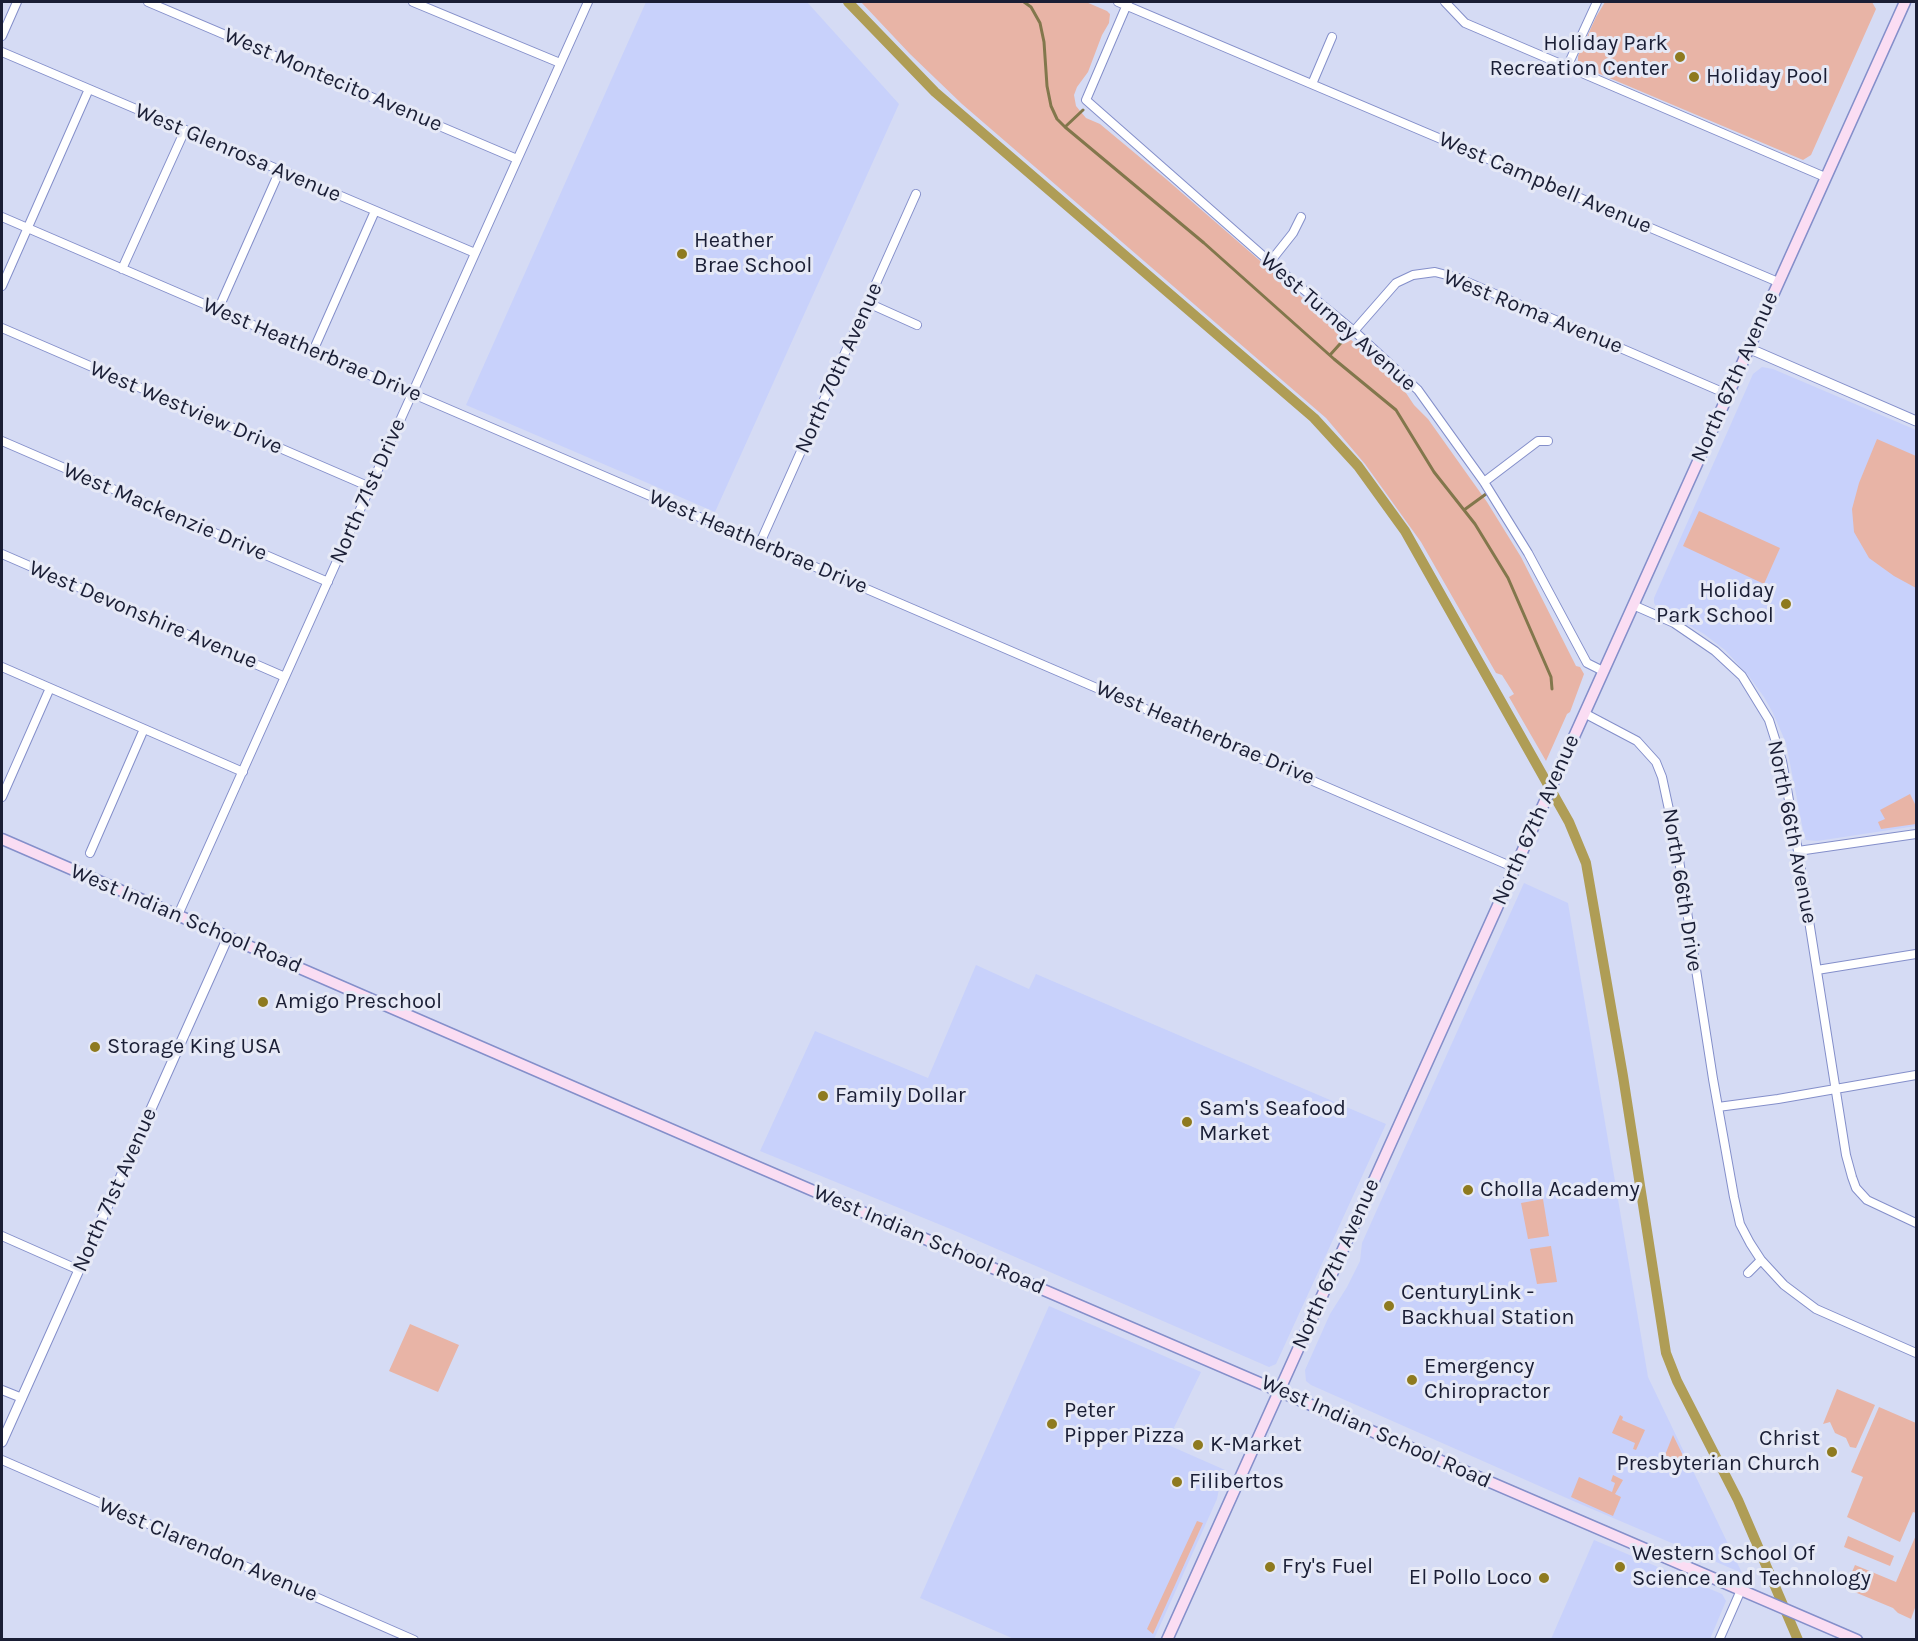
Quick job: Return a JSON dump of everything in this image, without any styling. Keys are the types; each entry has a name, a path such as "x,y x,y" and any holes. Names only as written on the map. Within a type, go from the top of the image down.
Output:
{"main road":[{"name":"North 67th Avenue","path":"1167,1640 1905,2"},
{"name":"West Indian School Road","path":"2,839 1857,1640"}],"street":[{"path":"2,36 17,2"},
{"name":"West Montecito Avenue","path":"148,2 517,159"},
{"path":"413,2 560,63"},
{"name":"North 71st Drive","path":"178,915 588,2"},
{"name":"West Campbell Avenue","path":"1118,2 1127,3 1778,282"},
{"path":"1444,2 1465,23 1825,177"},
{"path":"1567,67 1597,2"},
{"name":"West Turney Avenue","path":"1127,3 1086,100 1270,262 1354,331 1418,390 1484,482 1528,553 1587,663 1603,670"},
{"path":"1312,84 1332,37"},
{"name":"West Glenrosa Avenue","path":"2,52 375,212 475,252"},
{"path":"2,286 89,89"},
{"path":"122,269 184,130"},
{"path":"218,310 280,170"},
{"name":"North 70th Avenue","path":"760,543 916,194"},
{"path":"313,351 375,212"},
{"name":"West Heatherbrae Drive","path":"2,217 1515,867"},
{"path":"1270,262 1293,233 1301,217"},
{"name":"West Roma Avenue","path":"1354,331 1396,283 1413,275 1435,272 1458,278 1727,394"},
{"path":"868,303 917,325"},
{"name":"West Westview Drive","path":"2,328 370,487"},
{"path":"1748,348 1917,421"},
{"name":"West Mackenzie Drive","path":"2,441 328,582"},
{"path":"1484,482 1538,441 1548,441"},
{"name":"West Devonshire Avenue","path":"2,554 285,677"},
{"name":"North 66th Avenue","path":"1633,605 1691,633 1728,662 1750,688 1769,720 1776,740 1798,851 1837,1089"},
{"path":"2,667 243,772"},
{"path":"2,797 50,688"},
{"name":"North 66th Drive","path":"1584,713 1636,741 1656,762 1662,777 1677,848 1718,1107"},
{"path":"90,853 144,729"},
{"path":"1798,851 1917,834"},
{"name":"North 71st Avenue","path":"2,1442 228,937"},
{"path":"1817,970 1917,954"},
{"path":"1917,1075 1718,1107 1740,1224 1761,1260 1784,1285 1816,1309 1917,1353"},
{"path":"1837,1089 1846,1155 1856,1188 1873,1203 1917,1223"},
{"path":"2,1236 79,1270"},
{"path":"1748,1273 1761,1260"},
{"path":"2,1390 21,1398"},
{"name":"West Clarendon Avenue","path":"2,1460 414,1640"},
{"path":"1719,1640 1741,1590"}],"shaded area":[{"name":"Heather Brae School","path":"646,2 807,2 899,104 715,512 466,405"},
{"path":"861,2 1086,2 1110,14 1109,23 1088,72 1074,95 1076,106 1086,118 1100,124 1166,179 1402,387 1414,405 1428,419 1487,502 1521,557 1576,666 1580,667 1584,674 1570,712 1567,714 1546,761 1509,697 1514,694 1502,675 1496,673 1421,542 1365,464 1326,418 962,104"},
{"path":"1605,2 1872,2 1876,9 1811,155 1803,160 1581,66 1578,56"},
{"name":"Holiday Park School","path":"1762,367 1773,369 1916,430 1916,826 1817,841 1806,840 1786,743 1764,697 1725,650 1654,603 1654,598 1753,374"},
{"path":"1877,439 1916,456 1916,588 1869,558 1854,532 1852,509 1859,483"},
{"path":"1699,511 1780,548 1764,584 1683,546"},
{"path":"1910,794 1916,806 1916,824 1881,829 1878,822 1885,819 1880,810"},
{"path":"1524,883 1568,903 1648,1377 1742,1573 1571,1500 1306,1381 1305,1370 1330,1314 1360,1261 1362,1243"},
{"path":"976,965 1029,989 1036,974 1386,1124 1276,1364 1269,1367 953,1230 760,1151 815,1031 928,1078"},
{"path":"1543,1199 1549,1236 1528,1239 1521,1203"},
{"path":"1551,1246 1557,1282 1537,1284 1530,1249"},
{"path":"1049,1306 1201,1372 1166,1444 1225,1470 1217,1499 1154,1639 1014,1639 920,1598"},
{"path":"410,1324 459,1345 438,1392 389,1371"},
{"path":"1837,1389 1875,1405 1856,1448 1850,1447 1846,1438 1835,1433 1830,1422 1823,1424"},
{"path":"1879,1407 1916,1423 1916,1513 1913,1512 1900,1542 1847,1517 1863,1477 1851,1472"},
{"path":"1620,1415 1623,1417 1622,1420 1645,1430 1636,1450 1633,1449 1635,1443 1612,1433"},
{"path":"1673,1435 1691,1472 1663,1460"},
{"path":"1613,1475 1623,1480 1615,1494 1621,1497 1613,1516 1571,1497 1579,1477 1612,1492 1615,1483 1611,1481"},
{"path":"1197,1521 1203,1523 1153,1634 1147,1629"},
{"path":"1916,1535 1916,1605 1911,1619 1893,1608 1845,1588 1855,1565 1896,1582"},
{"path":"1848,1536 1894,1556 1890,1566 1844,1547"},
{"name":"Western School Of Science and Technology","path":"1594,1540 1722,1594 1726,1601 1710,1639 1551,1639"}],"waterway":[{"path":"848,2 935,92 1314,418 1358,466 1405,531 1569,822 1586,863 1623,1076 1666,1353 1677,1381 1738,1500 1798,1640"},
{"path":"1024,2 1031,7 1040,23 1044,42 1047,86 1051,106 1057,119 1396,410 1434,472 1475,524 1508,578 1551,677 1552,689"},
{"path":"1065,127 1083,110"},
{"path":"1330,355 1348,335"},
{"path":"1464,510 1486,494"}],"place":[{"name":"Holiday Park Recreation Center","path":"1680,57"},
{"name":"Holiday Pool","path":"1694,77"},
{"name":"Heather Brae School","path":"682,254"},
{"name":"Holiday Park School","path":"1786,604"},
{"name":"Amigo Preschool","path":"263,1002"},
{"name":"Storage King USA","path":"95,1047"},
{"name":"Family Dollar","path":"823,1096"},
{"name":"Sam's Seafood Market","path":"1187,1122"},
{"name":"Cholla Academy","path":"1468,1190"},
{"name":"CenturyLink - Backhual Station","path":"1389,1306"},
{"name":"Emergency Chiropractor","path":"1412,1380"},
{"name":"Peter Pipper Pizza","path":"1052,1424"},
{"name":"K-Market","path":"1198,1445"},
{"name":"Christ Presbyterian Church","path":"1832,1452"},
{"name":"Filibertos","path":"1177,1482"},
{"name":"Fry's Fuel","path":"1270,1567"},
{"name":"Western School Of Science and Technology","path":"1620,1567"},
{"name":"El Pollo Loco","path":"1544,1578"}]}
